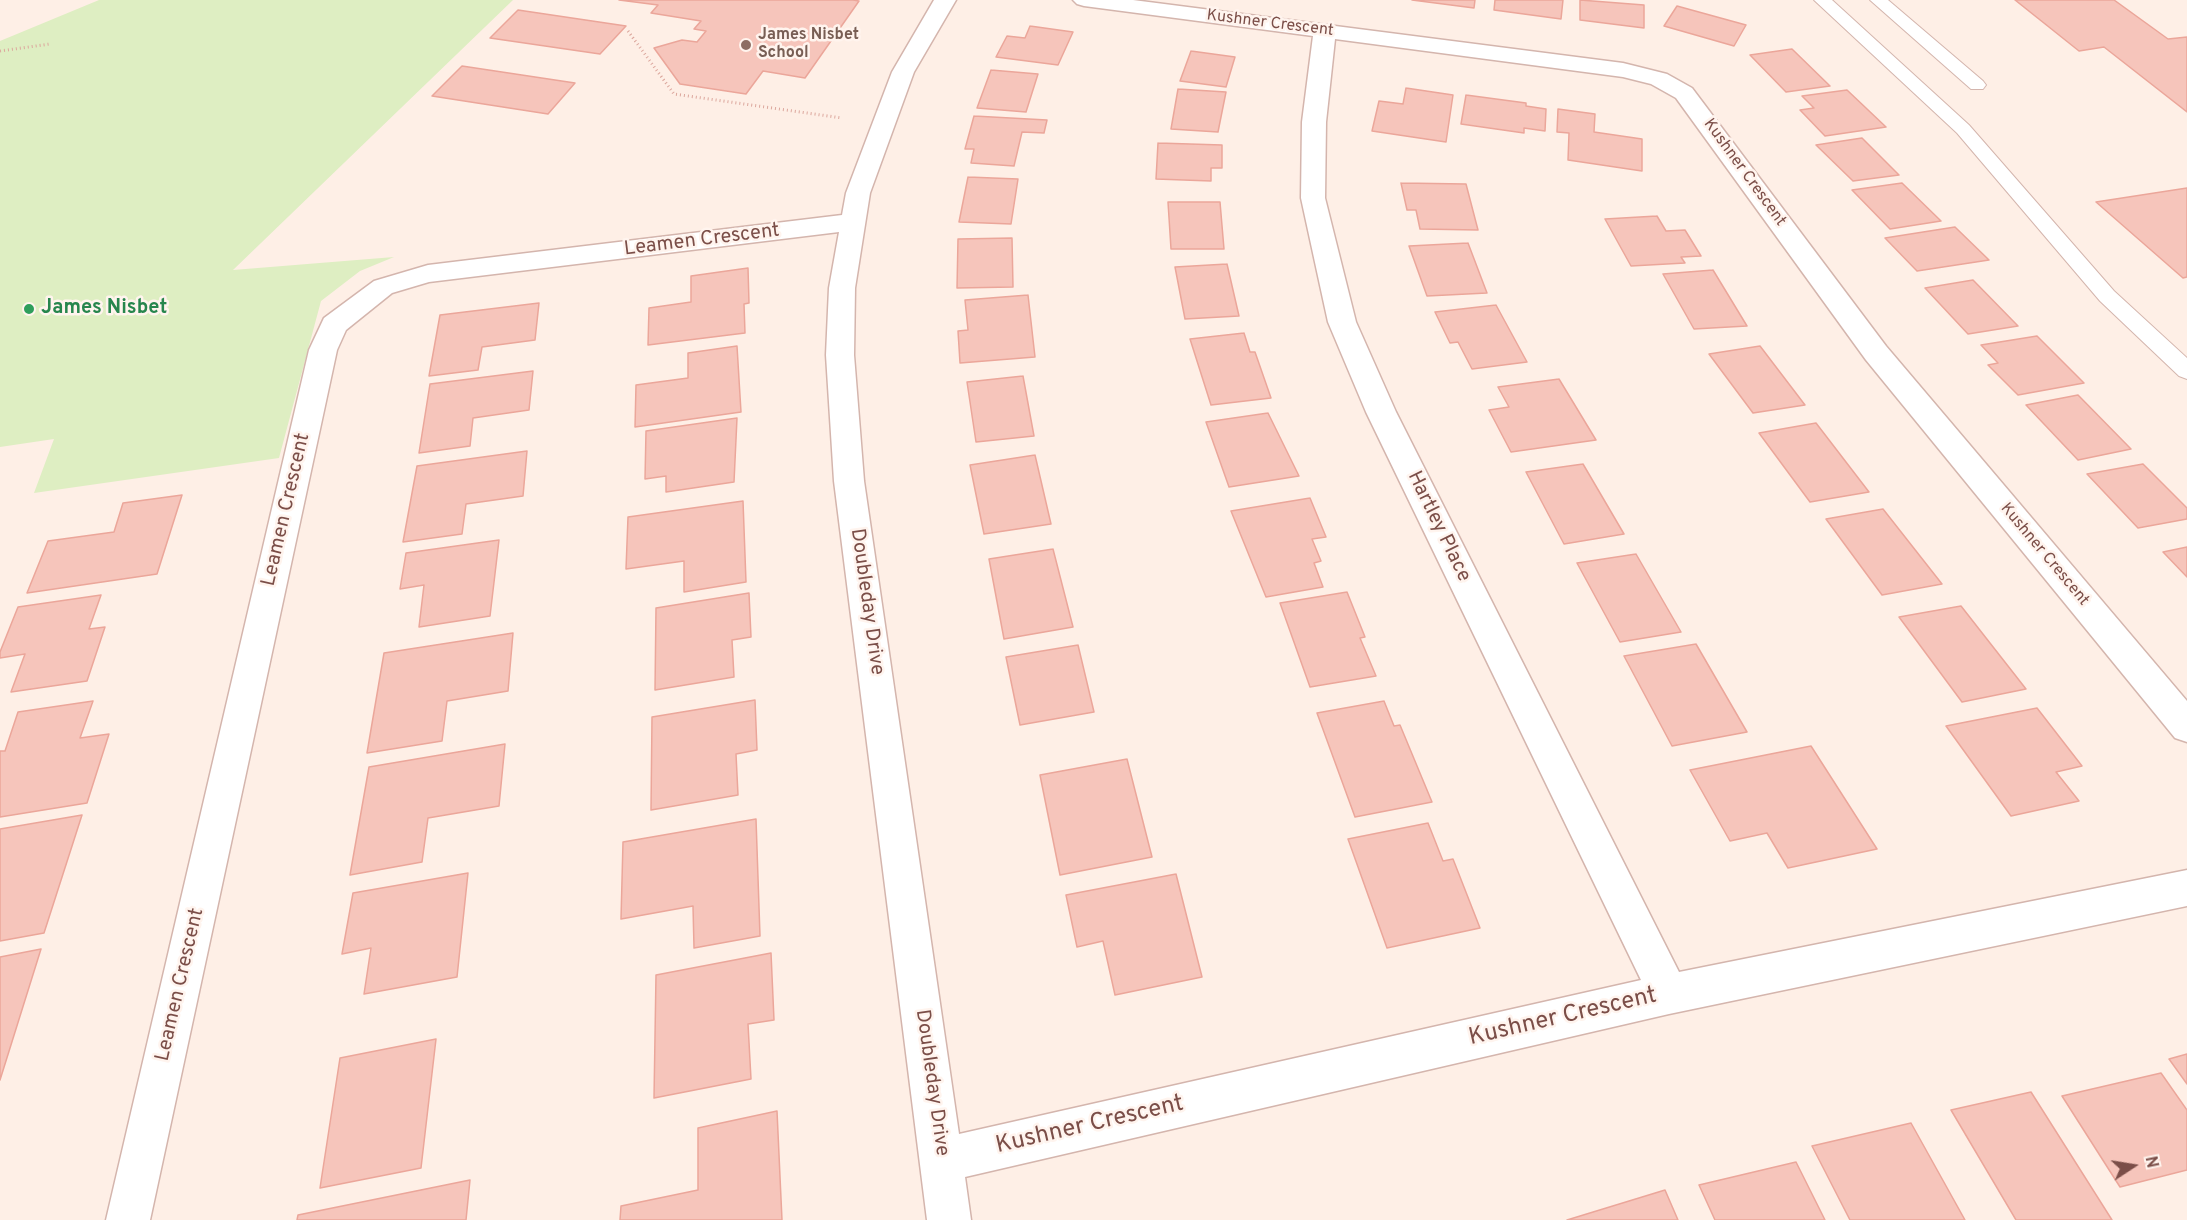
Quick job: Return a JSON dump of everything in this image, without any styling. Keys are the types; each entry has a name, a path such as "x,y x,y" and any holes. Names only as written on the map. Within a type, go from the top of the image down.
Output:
{"street":[{"name":"Doubleday Drive","path":"945,0 903,72 858,193 842,288 840,355 849,481 949,1220"},
{"name":"Kushner Crescent","path":"1084,0 1623,70 1659,79 1684,93 1876,353 2187,727"},
{"name":"Hartley Place","path":"1325,31 1314,122 1313,198 1342,322 1381,412 1669,994"},
{"name":"Leamen Crescent","path":"128,1220 323,350 334,326 383,287 429,274 852,222"},
{"name":"Kushner Crescent","path":"942,1160 1669,994 2187,888"}],"lane":[{"path":"1822,0 1963,129 2107,296 2187,371"},
{"path":"1878,0 1977,85"}],"path":[{"path":"628,31 674,94 842,118"},
{"path":"0,51 50,44"}],"green space":[{"path":"99,0 513,0 233,270 394,257 360,271 321,301 279,458 34,493 54,439 0,447 0,41"}],"building":[{"name":"James Nisbet School","path":"619,0 859,1 805,78 763,71 746,94 680,84 654,48 682,40 697,42 706,31 694,29 701,21 651,13 658,5"},
{"path":"1412,0 1475,0 1474,8"},
{"path":"1495,0 1563,0 1561,19 1494,10"},
{"path":"1580,0 1644,5 1644,28 1580,20"},
{"path":"2015,0 2114,0 2168,39 2187,37 2187,112 2104,47 2079,51"},
{"path":"1677,6 1746,25 1734,46 1664,26"},
{"path":"518,10 626,26 600,54 490,38"},
{"path":"1030,26 1073,32 1058,65 996,57 1007,36 1025,38"},
{"path":"1792,49 1830,86 1786,92 1750,55"},
{"path":"1191,51 1235,57 1226,87 1180,81"},
{"path":"462,66 575,83 548,114 432,96"},
{"path":"991,70 1038,74 1026,112 977,108"},
{"path":"1406,88 1453,95 1446,142 1372,131 1379,101 1403,104"},
{"path":"1178,89 1226,92 1218,132 1171,129"},
{"path":"1847,90 1886,127 1825,136 1800,110 1814,108 1802,96"},
{"path":"1466,95 1526,103 1526,106 1546,109 1545,131 1524,128 1524,133 1461,124"},
{"path":"1558,109 1595,114 1594,132 1642,139 1642,171 1568,160 1569,133 1557,132"},
{"path":"974,116 1047,120 1044,133 1022,132 1014,166 971,163 974,149 965,149"},
{"path":"1862,138 1899,175 1853,181 1816,145"},
{"path":"1158,143 1222,145 1222,168 1211,168 1211,181 1156,179"},
{"path":"968,177 1018,179 1011,224 959,222"},
{"path":"1401,183 1466,184 1478,230 1420,229 1416,210 1407,210"},
{"path":"1902,183 1941,221 1890,229 1852,190"},
{"path":"2187,188 2187,277 2183,278 2096,202"},
{"path":"1168,202 1220,202 1224,249 1171,249"},
{"path":"1657,216 1666,231 1685,230 1701,256 1681,257 1685,263 1631,266 1605,219"},
{"path":"1955,227 1989,260 1917,271 1885,238"},
{"path":"1012,238 1013,287 957,288 958,239"},
{"path":"1468,243 1487,293 1427,296 1409,246"},
{"path":"1227,264 1239,316 1185,319 1175,267"},
{"path":"748,268 749,303 744,304 745,333 648,345 649,308 691,302 691,276"},
{"path":"1713,270 1747,326 1694,329 1663,274"},
{"path":"1973,280 2018,326 1968,334 1925,288"},
{"path":"1028,295 1035,357 960,363 958,331 968,330 965,300"},
{"path":"539,303 535,340 482,347 478,370 429,376 440,315"},
{"path":"1496,305 1527,362 1472,369 1458,342 1450,343 1435,312"},
{"path":"1244,333 1250,352 1255,352 1271,398 1211,405 1190,339"},
{"path":"2037,336 2084,383 2018,395 1988,365 1998,363 1981,345"},
{"path":"737,346 741,412 635,427 636,385 688,378 688,353"},
{"path":"1760,346 1805,405 1753,413 1709,354"},
{"path":"533,371 529,410 473,418 470,446 419,453 430,384"},
{"path":"1023,376 1034,436 976,442 967,382"},
{"path":"1559,379 1596,440 1511,452 1489,410 1509,407 1498,387"},
{"path":"2078,395 2131,449 2078,460 2026,405"},
{"path":"1268,413 1299,476 1229,487 1206,422"},
{"path":"737,418 734,482 666,492 666,476 645,479 646,431"},
{"path":"1816,423 1869,492 1810,502 1759,433"},
{"path":"527,451 523,496 466,504 462,534 403,542 417,466"},
{"path":"1035,455 1051,524 984,534 970,465"},
{"path":"1583,464 1624,534 1564,544 1526,472"},
{"path":"2143,464 2187,508 2187,519 2138,528 2087,474"},
{"path":"182,495 157,574 27,593 48,541 114,532 123,503"},
{"path":"1310,498 1326,537 1312,539 1321,561 1314,563 1323,587 1266,597 1231,511"},
{"path":"743,501 746,582 684,592 684,561 626,569 628,517"},
{"path":"1883,509 1942,584 1882,595 1826,519"},
{"path":"499,540 490,616 419,627 424,585 400,589 406,553"},
{"path":"2187,547 2187,577 2163,552"},
{"path":"1053,549 1073,627 1004,639 989,559"},
{"path":"1636,554 1681,632 1620,642 1577,563"},
{"path":"1347,592 1365,637 1360,638 1376,676 1310,687 1280,603"},
{"path":"749,593 751,637 732,640 734,677 655,690 656,608"},
{"path":"101,595 89,629 105,627 87,681 11,692 25,654 0,658 0,652 18,607"},
{"path":"1961,606 2026,689 1962,702 1899,617"},
{"path":"513,633 508,691 447,701 442,741 367,753 384,653"},
{"path":"1696,644 1747,732 1672,746 1624,656"},
{"path":"1078,645 1094,712 1020,725 1006,657"},
{"path":"755,700 757,750 736,754 738,795 651,810 652,717"},
{"path":"93,701 80,738 109,734 87,803 0,817 0,751 5,751 18,712"},
{"path":"1384,701 1394,726 1400,725 1432,802 1355,817 1317,713"},
{"path":"2037,708 2082,766 2056,772 2079,801 2011,816 1946,726"},
{"path":"505,744 499,806 428,818 422,862 350,875 369,767"},
{"path":"1811,746 1877,849 1788,868 1767,833 1730,841 1690,770"},
{"path":"1127,759 1152,857 1060,875 1040,775"},
{"path":"82,815 44,933 0,941 0,829"},
{"path":"756,819 760,936 694,948 693,906 621,919 623,842"},
{"path":"1428,823 1443,861 1453,859 1480,928 1387,948 1348,839"},
{"path":"468,873 457,977 364,994 371,948 342,954 353,893"},
{"path":"1176,874 1202,977 1115,995 1103,941 1077,947 1066,895"},
{"path":"41,949 0,1080 0,957"},
{"path":"771,953 774,1020 748,1024 751,1079 654,1098 656,975"},
{"path":"436,1039 421,1168 320,1188 340,1058"},
{"path":"2187,1054 2187,1084 2169,1059"},
{"path":"2161,1073 2187,1110 2187,1170 2120,1187 2062,1096"},
{"path":"2031,1092 2112,1220 2016,1220 1951,1110"},
{"path":"777,1111 782,1220 620,1220 621,1206 698,1190 698,1128"},
{"path":"1911,1123 1965,1220 1850,1220 1812,1146"},
{"path":"1796,1162 1825,1220 1715,1220 1699,1185"},
{"path":"470,1180 466,1220 297,1220 298,1215"},
{"path":"1665,1190 1678,1220 1567,1220"}],"place":[{"name":"James Nisbet School","path":"746,45"},
{"name":"James Nisbet","path":"29,309"}]}
